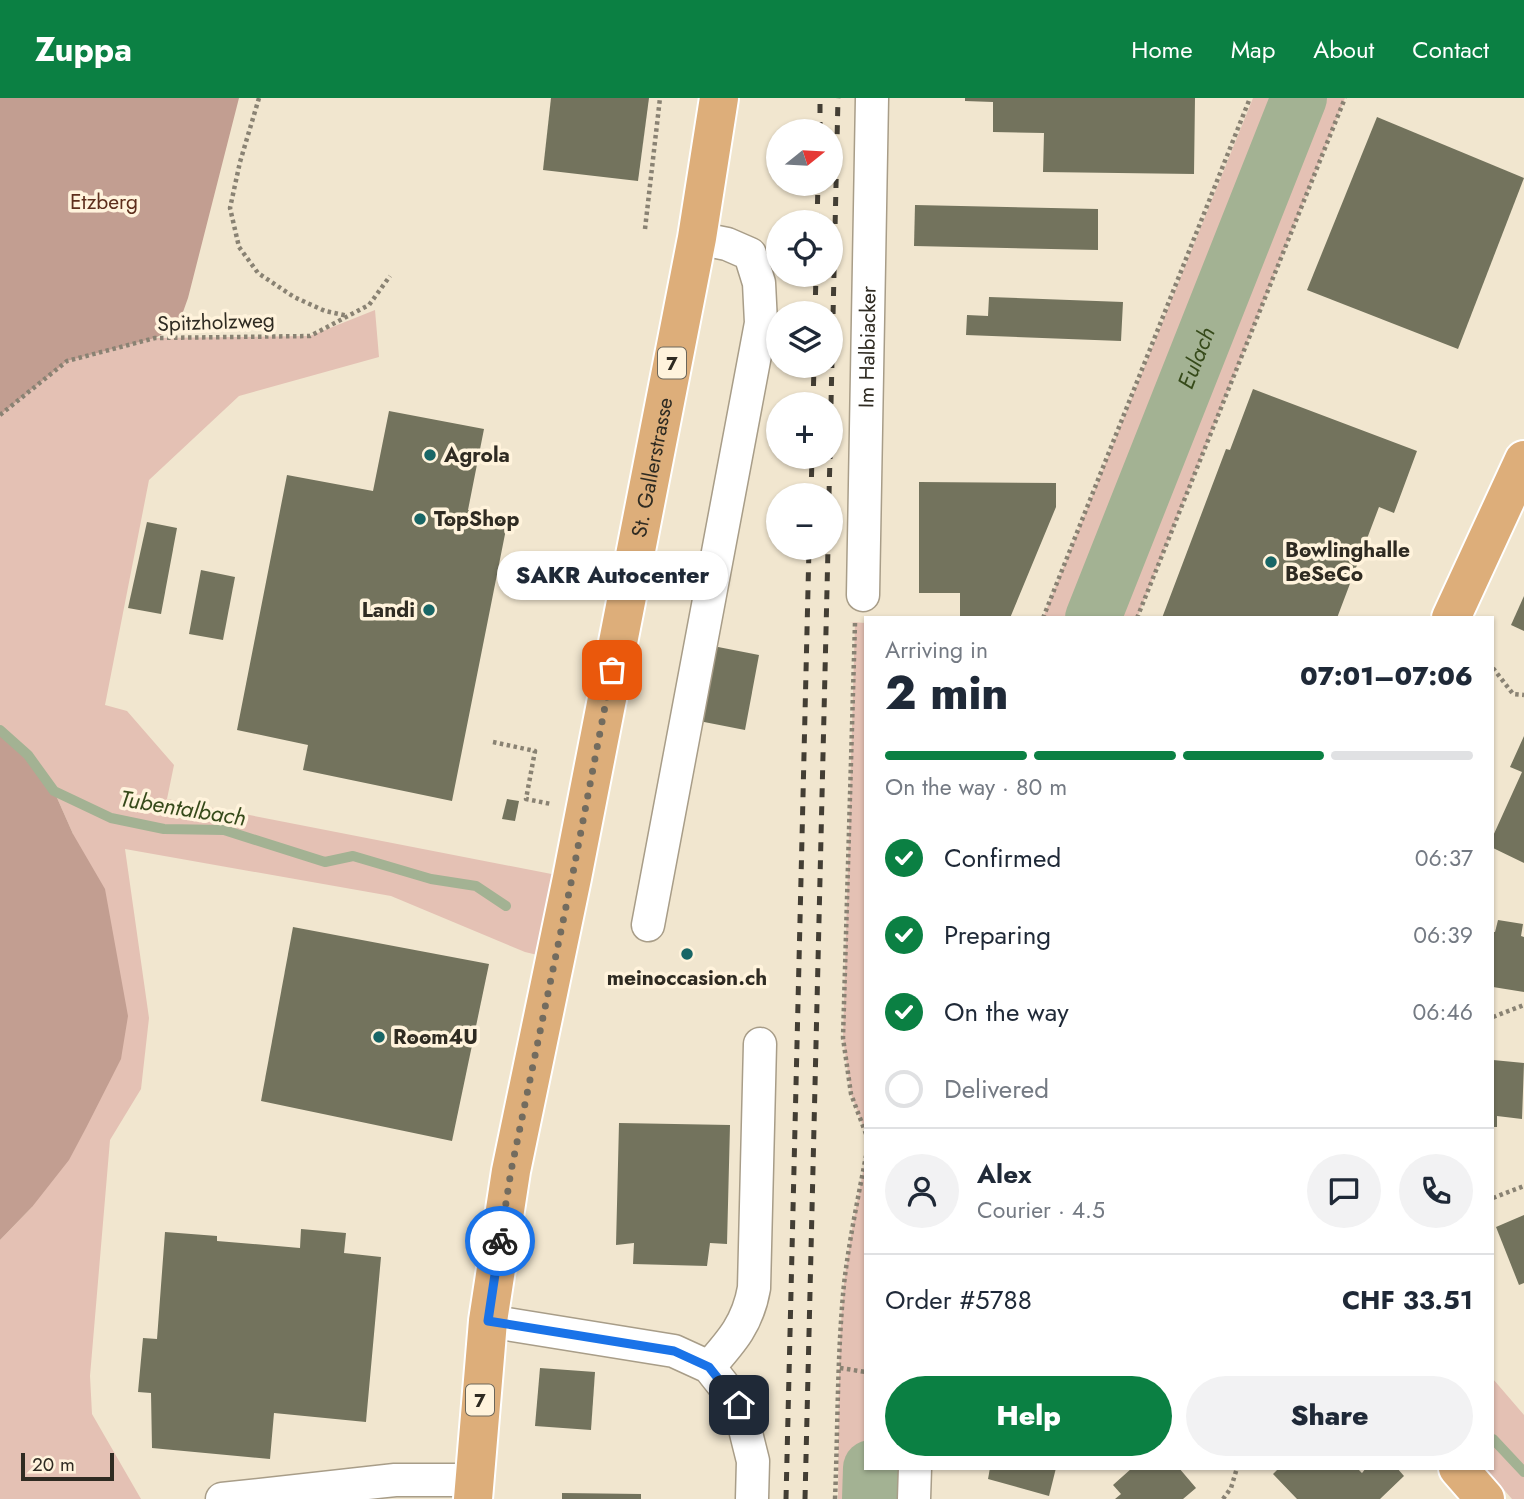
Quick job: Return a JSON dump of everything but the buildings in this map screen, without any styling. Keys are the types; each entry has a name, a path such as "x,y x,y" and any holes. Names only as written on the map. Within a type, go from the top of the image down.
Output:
{"main road":[{"name":"St. Gallerstrasse","path":"473,1490 488,1321 511,1171 572,878 697,238 719,98"},
{"path":"1452,616 1524,460"},
{"path":"1460,1470 1485,1499"}],"street":[{"name":"Im Halbiacker","path":"863,595 872,98"},
{"path":"648,925 761,323 759,283 750,254 727,244 697,238"},
{"path":"709,1367 735,1337 751,1306 754,1288 760,1044"},
{"path":"488,1321 674,1351 709,1367 739,1405 753,1461 752,1499"},
{"path":"914,1499 915,1470"},
{"path":"222,1499 395,1480 473,1490"}],"path":[{"path":"259,98 230,208 239,247 258,273 294,297 325,311 348,316"},
{"path":"645,229 660,98"},
{"path":"1044,616 1250,98"},
{"path":"1138,616 1345,98"},
{"name":"Spitzholzweg","path":"0,415 67,361 155,338 310,335 369,305 390,276"},
{"path":"863,595 855,623 843,1038 851,1094 864,1129"},
{"path":"1494,669 1513,694 1524,695"},
{"path":"493,742 535,751 526,799 552,804"},
{"path":"1494,1017 1524,1005"},
{"path":"835,1499 844,1283 864,1167"},
{"path":"1494,1198 1524,1186"},
{"path":"840,1368 864,1372"},
{"path":"1223,1499 1231,1488 1236,1470"}],"shaded area":[{"path":"1253,98 1345,98 1138,616 1044,616"},
{"path":"375,310 379,357 239,396 149,480 105,705 127,711 174,765 167,799 572,878 554,959 525,952 391,896 125,849 149,1018 141,1089 110,1140 90,1376 92,1414 141,1499 0,1499 0,1240 32,1207 73,834 54,791 28,755 0,730 0,415 67,361 155,338 310,336"},
{"path":"850,622 864,623 864,1129 851,1094 843,1038 855,623"},
{"path":"864,1167 864,1470 915,1470 914,1499 838,1499 842,1311 848,1252"},
{"path":"1494,1380 1524,1415 1524,1499 1512,1499 1487,1470 1494,1470"}],"green space":[{"name":"Etzberg","path":"0,98 239,98 188,298 178,326 155,338 67,361 0,415"},
{"path":"0,730 28,755 54,791 73,834 105,889 128,1016 121,1059 69,1160 32,1207 0,1240"}],"waterway":[{"name":"Eulach","path":"1094,616 1299,98"},
{"name":"Tubentalbach","path":"0,730 28,755 54,791 111,818 164,829 224,830 325,862 353,856 431,879 476,886 506,906"},
{"path":"1494,1440 1524,1472"},
{"name":"Eulach","path":"870,1499 871,1470"}],"railway":[{"path":"820,98 820,119"},
{"path":"831,392 838,98"},
{"path":"817,210 818,196"},
{"path":"815,301 816,287"},
{"path":"813,392 814,378"},
{"path":"811,483 812,469"},
{"path":"829,483 830,469"},
{"path":"786,1499 809,560"},
{"path":"805,1499 828,560"}],"way so far":[{"path":"500,1241 511,1171 612,670"}],"place":[{"name":"Agrola","path":"430,455"},
{"name":"TopShop","path":"420,519"},
{"name":"Bowlinghalle BeSeCo","path":"1271,562"},
{"name":"Landi","path":"429,610"},
{"name":"SAKR Autocenter","path":"612,670"},
{"name":"meinoccasion.ch","path":"687,954"},
{"name":"Room4U","path":"379,1037"}],"route":[{"path":"500,1241 488,1321 674,1351 709,1367 739,1405"}]}
